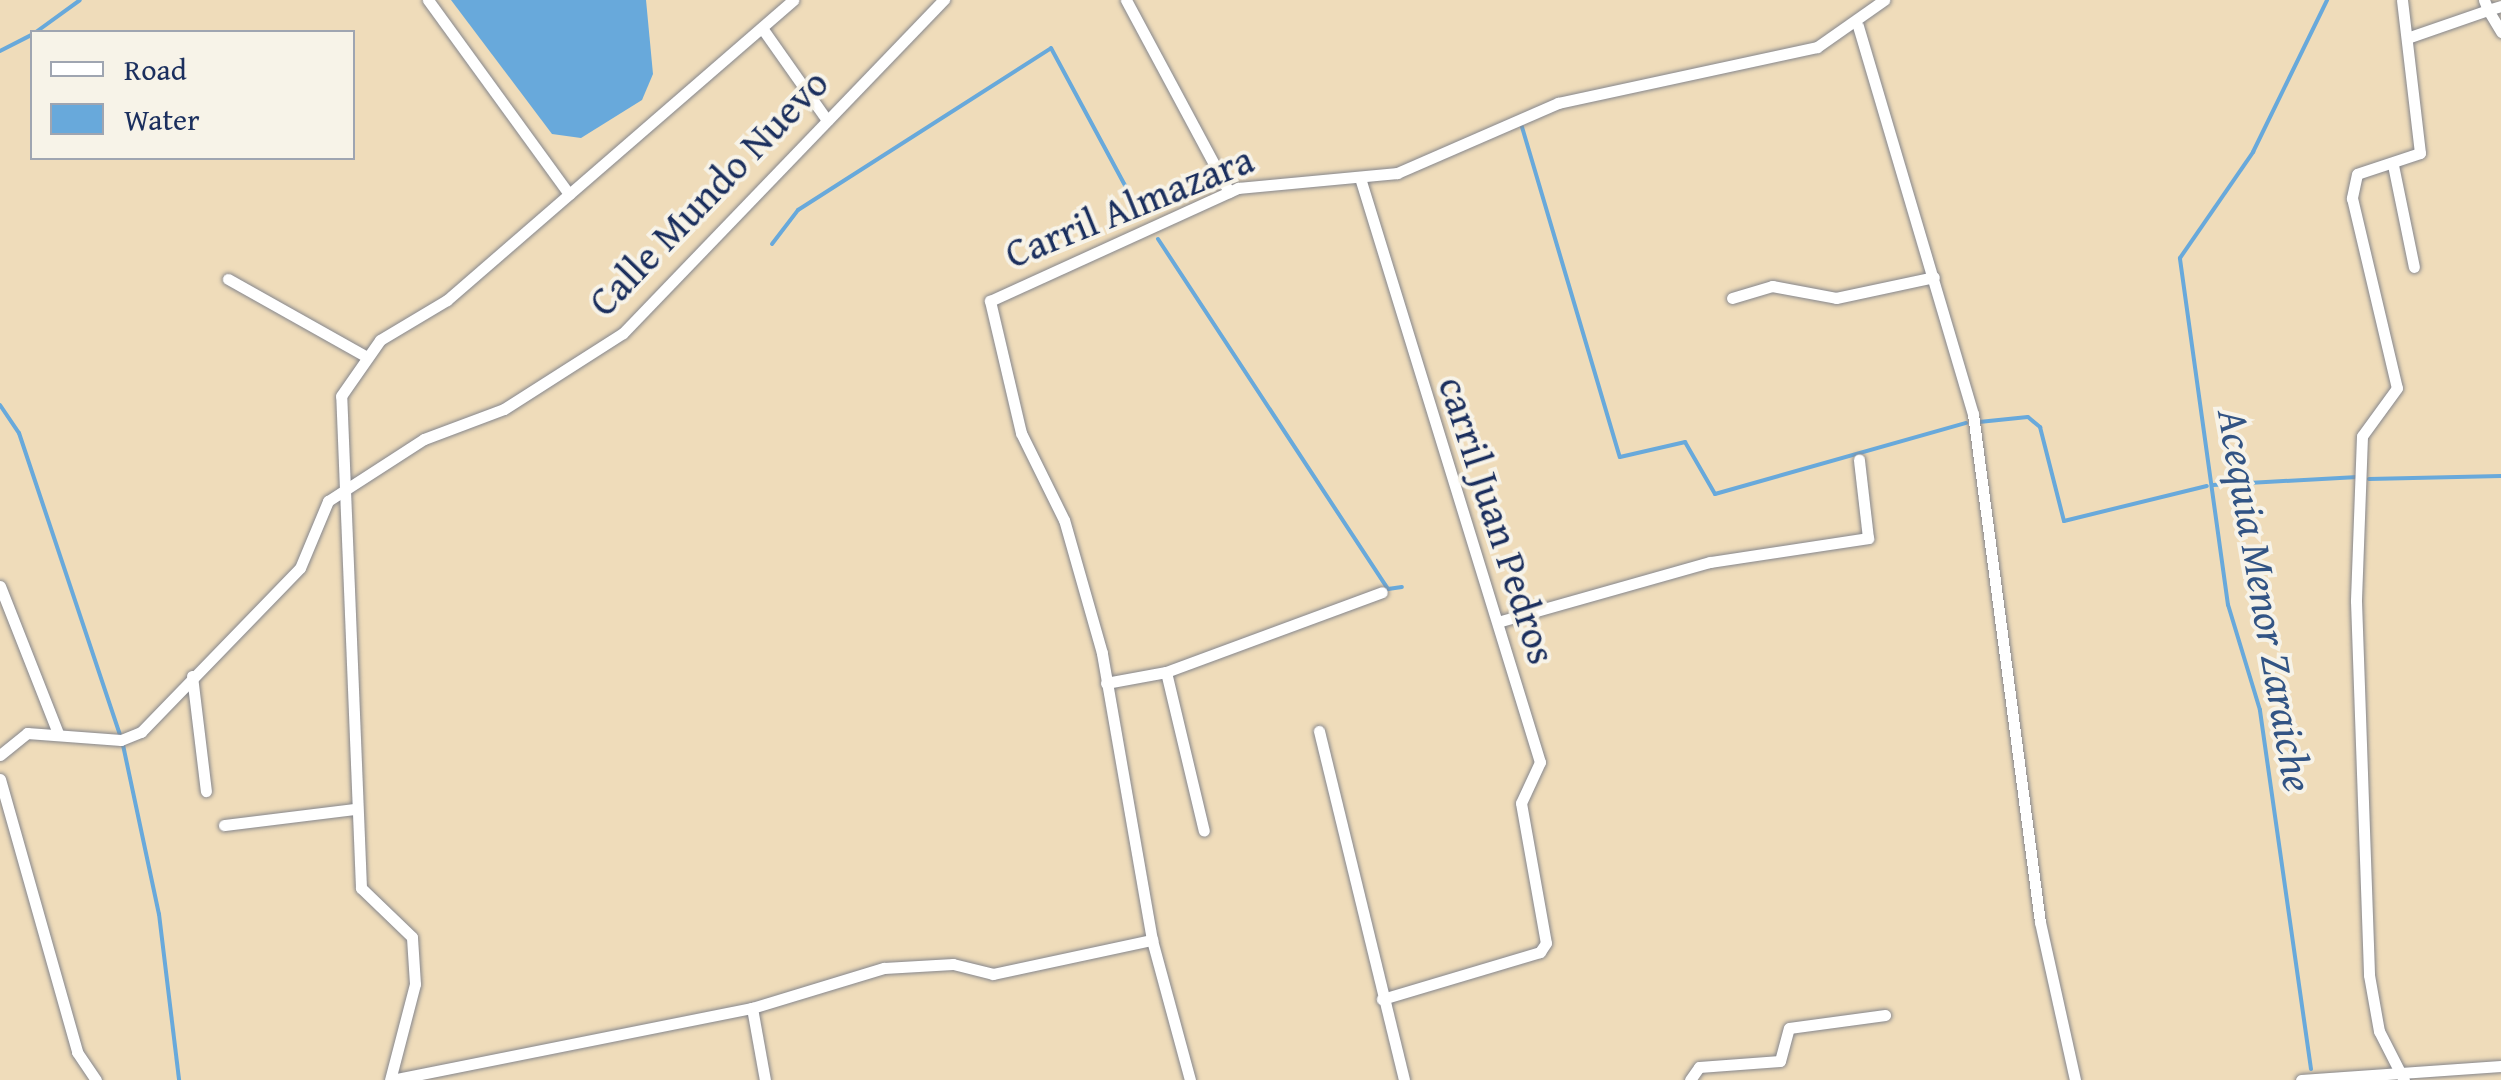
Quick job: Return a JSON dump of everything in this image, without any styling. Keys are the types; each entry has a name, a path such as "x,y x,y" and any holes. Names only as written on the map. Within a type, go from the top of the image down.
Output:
{"street":[{"path":"428,0 569,194"},
{"path":"793,0 447,300 365,356 341,396 343,490 355,604 355,808 361,888 412,937 415,984 391,1080 752,1008 884,968 953,964 993,974 1152,940"},
{"name":"Calle Mundo Nuevo","path":"343,490 424,439 504,409 623,333 944,0"},
{"path":"1126,0 1229,192"},
{"name":"Carril Almazara","path":"1190,1080 1152,940 1106,683 1064,520 1022,433 990,300 1229,192 1292,178 1362,180 1441,160 1558,103 1817,47 1858,26 1884,0"},
{"path":"2402,0 2420,153 2357,174 2352,198 2398,388 2365,420 2356,530 2369,974 2379,1031 2402,1076"},
{"path":"2406,38 2486,5 2501,6"},
{"path":"2486,5 2501,32"},
{"path":"1858,26 1973,414 2037,903 2075,1080"},
{"path":"762,28 826,120"},
{"path":"2393,164 2414,267"},
{"name":"carril Juan Pedros","path":"1362,180 1451,492 1474,524 1540,762 1521,803 1546,942 1540,952 1382,999"},
{"path":"1732,298 1772,286 1836,298 1934,277"},
{"path":"228,279 365,356"},
{"path":"1501,622 1710,562 1868,538 1859,460"},
{"path":"0,755 8,740 58,733 121,740 141,732 300,568 328,502 343,490"},
{"path":"0,586 58,733"},
{"path":"1106,683 1166,672 1382,592"},
{"path":"1166,672 1204,831"},
{"path":"192,676 206,791"},
{"path":"1319,731 1404,1080"},
{"path":"0,779 77,1052 96,1080"},
{"path":"224,825 355,808"},
{"path":"752,1008 765,1080"},
{"path":"1690,1080 1699,1067 1780,1061 1789,1028 1885,1014"},
{"path":"2301,1080 2402,1076 2501,1066"}],"water":[{"path":"451,0 646,0 653,74 642,100 581,138 552,134"}],"waterway":[{"path":"39,30 80,0"},
{"name":"Acequia Menor Zaraiche","path":"2311,1069 2260,710 2228,605 2180,258 2253,152 2327,0"},
{"path":"0,51 30,36"},
{"path":"772,244 798,210 1051,48 1141,215"},
{"path":"1522,127 1620,457 1685,442 1715,494 1966,423"},
{"path":"1158,239 1388,589 1402,587"},
{"path":"0,405 19,433 120,735"},
{"path":"1979,422 2028,417 2040,427 2064,521 2207,486"},
{"path":"2369,479 2501,476"},
{"path":"2213,485 2358,477"},
{"path":"123,745 159,914 179,1080"}]}
